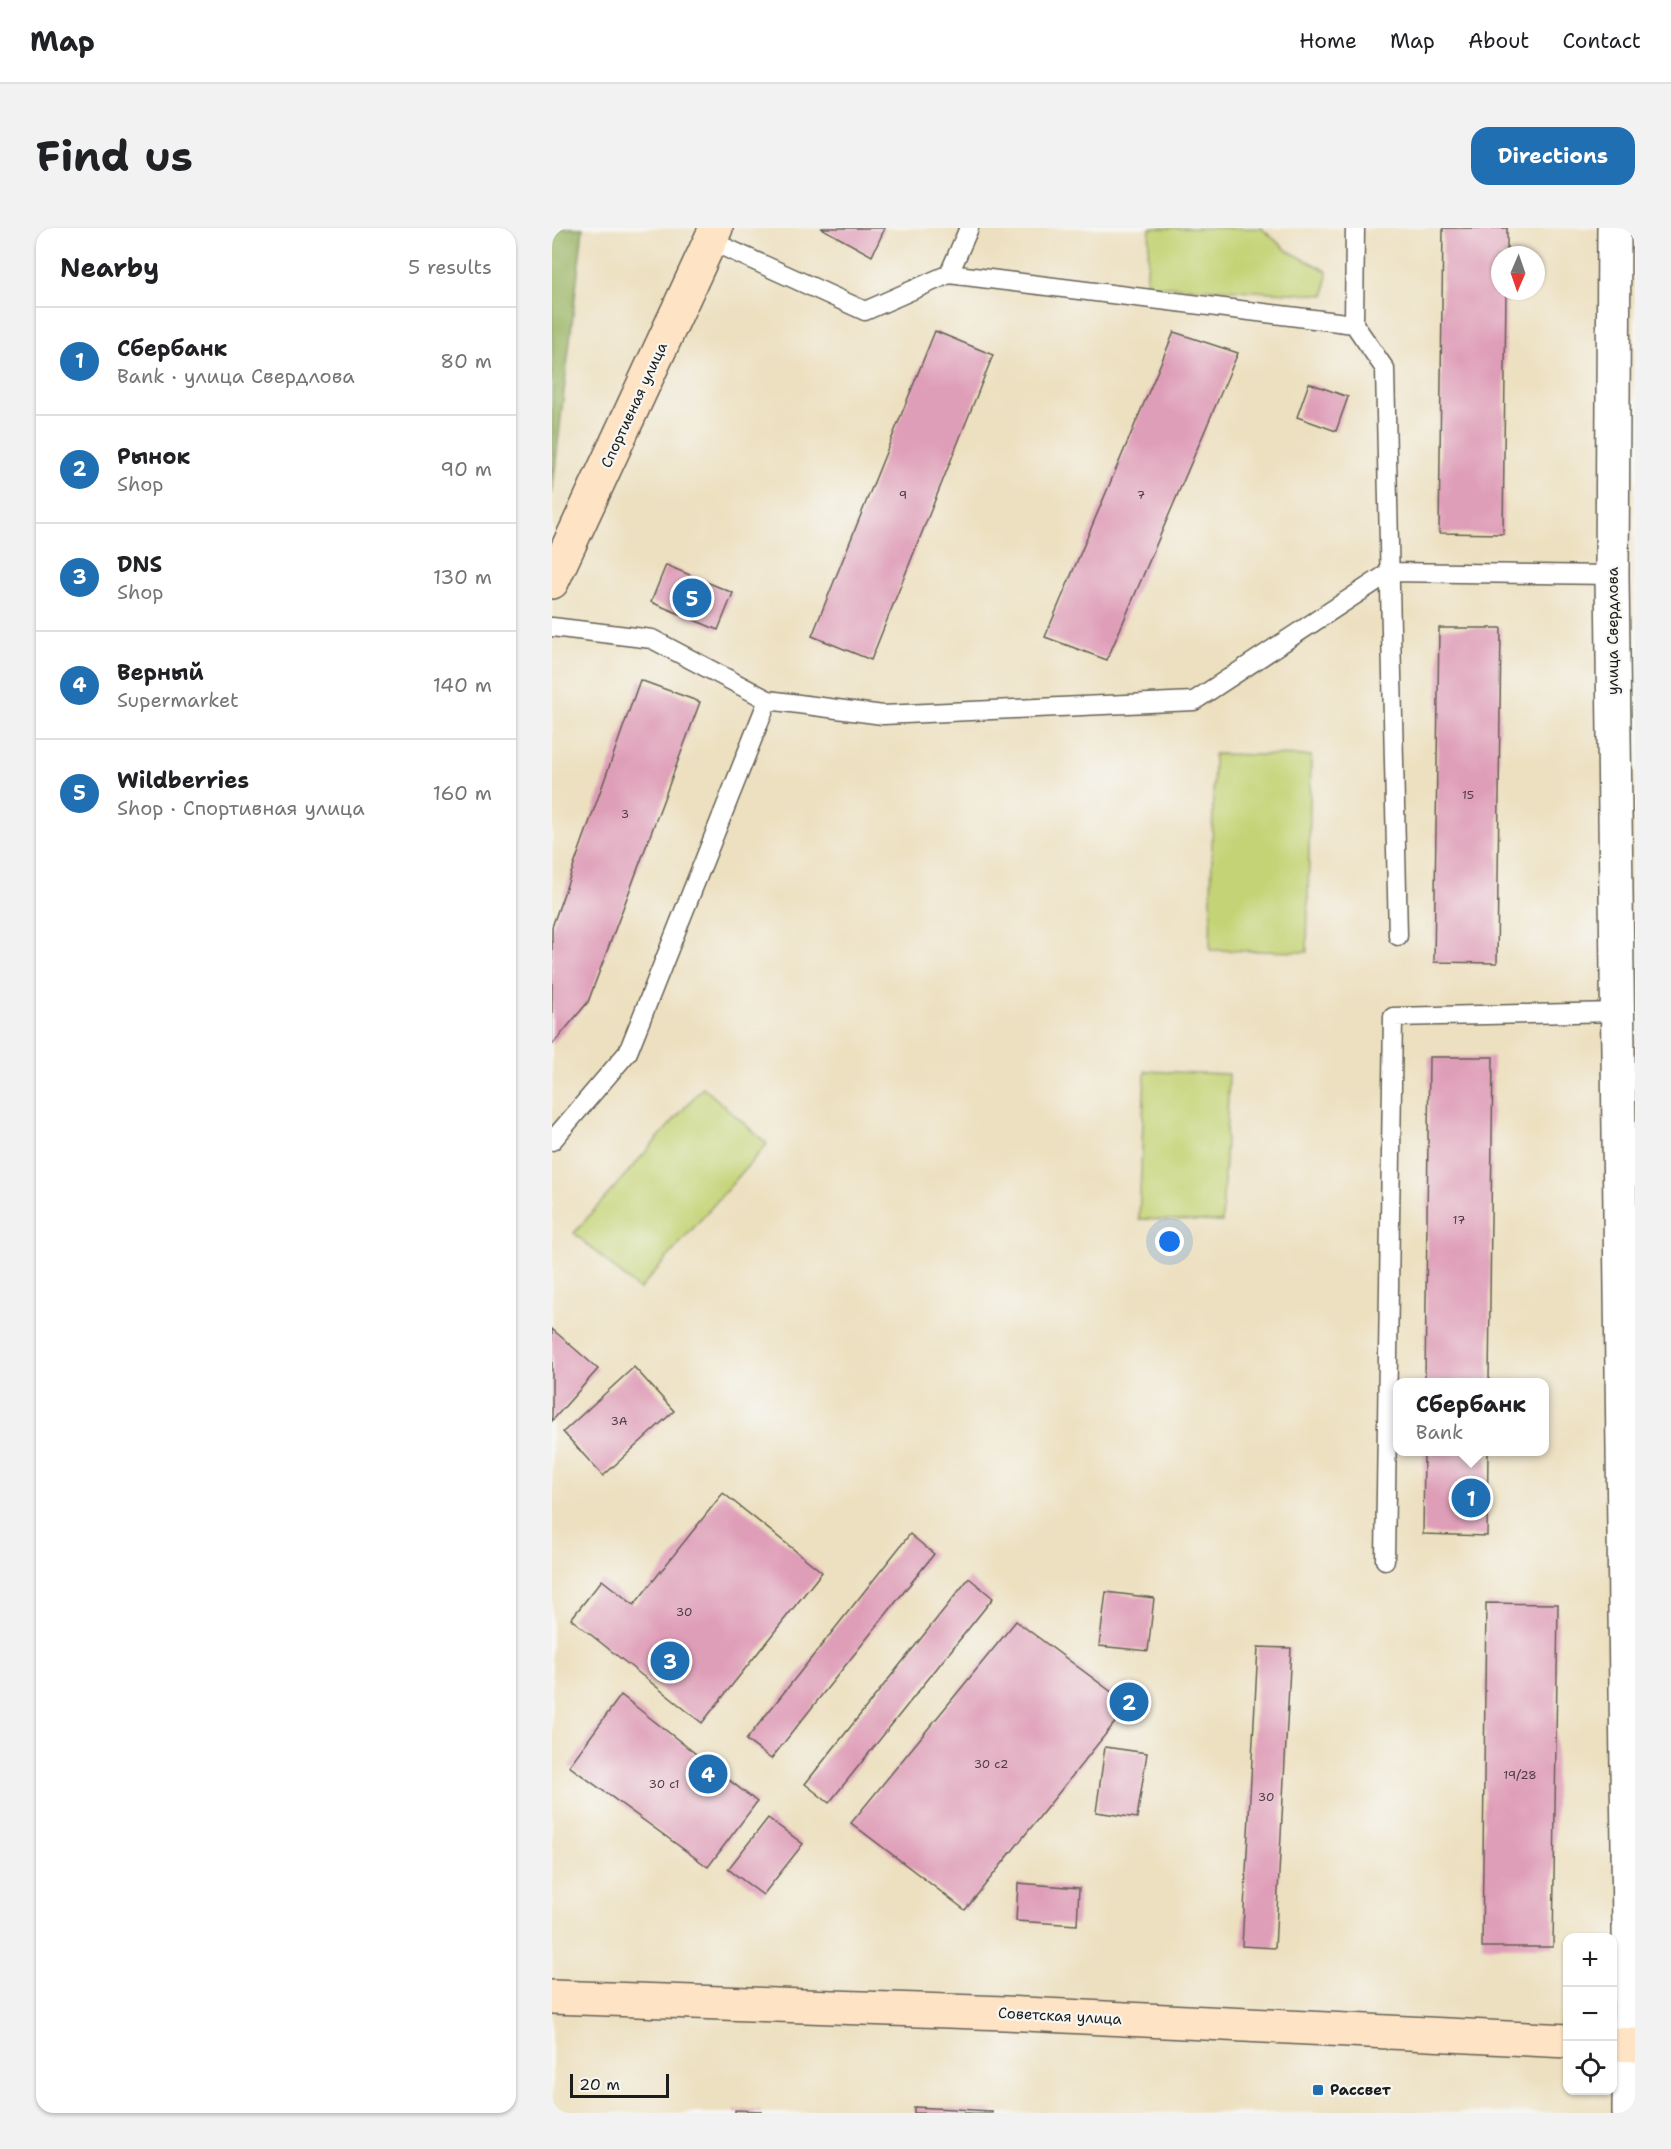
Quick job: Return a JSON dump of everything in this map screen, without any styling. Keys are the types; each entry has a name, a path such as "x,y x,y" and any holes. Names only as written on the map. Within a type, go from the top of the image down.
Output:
{"street":[{"name":"улица Свердлова","path":"1614,228 1612,575 1626,2045 1629,2113"},
{"name":"Спортивная улица","path":"552,582 713,235"},
{"name":"Советская улица","path":"552,1997 1005,2013 1563,2041"}],"lane":[{"path":"950,274 969,228"},
{"path":"1355,228 1354,324 1385,369 1398,936"},
{"path":"713,235 865,310 950,274 1354,324"},
{"path":"552,627 652,639 768,700 883,715 1194,701 1390,572 1612,575"},
{"path":"552,1141 628,1052 768,700"},
{"path":"1385,1560 1393,1017 1617,1012"}],"green space":[{"path":"552,228 583,228 552,495"},
{"path":"1150,228 1261,228 1288,251 1327,271 1325,295 1146,285"},
{"path":"1214,754 1311,756 1307,952 1210,950"},
{"path":"1145,1071 1229,1074 1222,1222 1139,1219"},
{"path":"703,1087 767,1144 639,1290 574,1233"}],"building":[{"path":"821,228 885,228 872,256"},
{"path":"1443,228 1507,228 1507,246 1491,246 1491,300 1506,300 1503,534 1439,533"},
{"path":"935,331 993,355 871,660 812,636"},
{"path":"1174,332 1238,353 1107,660 1045,637"},
{"path":"1309,383 1348,397 1336,431 1297,417"},
{"path":"666,565 733,593 718,630 651,602"},
{"path":"1439,628 1501,628 1497,963 1434,962"},
{"path":"640,680 700,702 588,1002 552,1045 552,927"},
{"path":"1429,1057 1493,1057 1489,1378 1425,1378"},
{"path":"552,1329 598,1369 552,1421"},
{"path":"634,1367 674,1411 603,1476 563,1432"},
{"path":"1424,1456 1488,1456 1487,1536 1423,1534"},
{"path":"723,1493 822,1572 702,1723 571,1619 602,1580 634,1605"},
{"path":"910,1534 934,1554 771,1759 746,1740"},
{"path":"969,1578 993,1598 829,1803 805,1784"},
{"path":"1106,1592 1154,1598 1148,1651 1099,1646"},
{"path":"1486,1603 1558,1604 1553,1947 1482,1947"},
{"path":"1016,1621 1129,1705 965,1910 851,1823"},
{"path":"1258,1647 1291,1648 1275,1948 1242,1946"},
{"path":"621,1695 757,1802 708,1867 569,1766"},
{"path":"1105,1747 1147,1753 1137,1818 1096,1812"},
{"path":"768,1818 803,1844 763,1895 728,1869"},
{"path":"1018,1883 1079,1888 1077,1925 1016,1921"},
{"path":"914,2107 992,2111 992,2113 914,2113"},
{"path":"735,2110 761,2111 760,2113 735,2113"}],"place":[{"name":"Wildberries","path":"692,598"},
{"name":"Сбербанк","path":"1471,1498"},
{"name":"DNS","path":"670,1661"},
{"name":"Рынок","path":"1129,1702"},
{"name":"Верный","path":"708,1774"},
{"name":"Рассвет","path":"1318,2090"}]}
